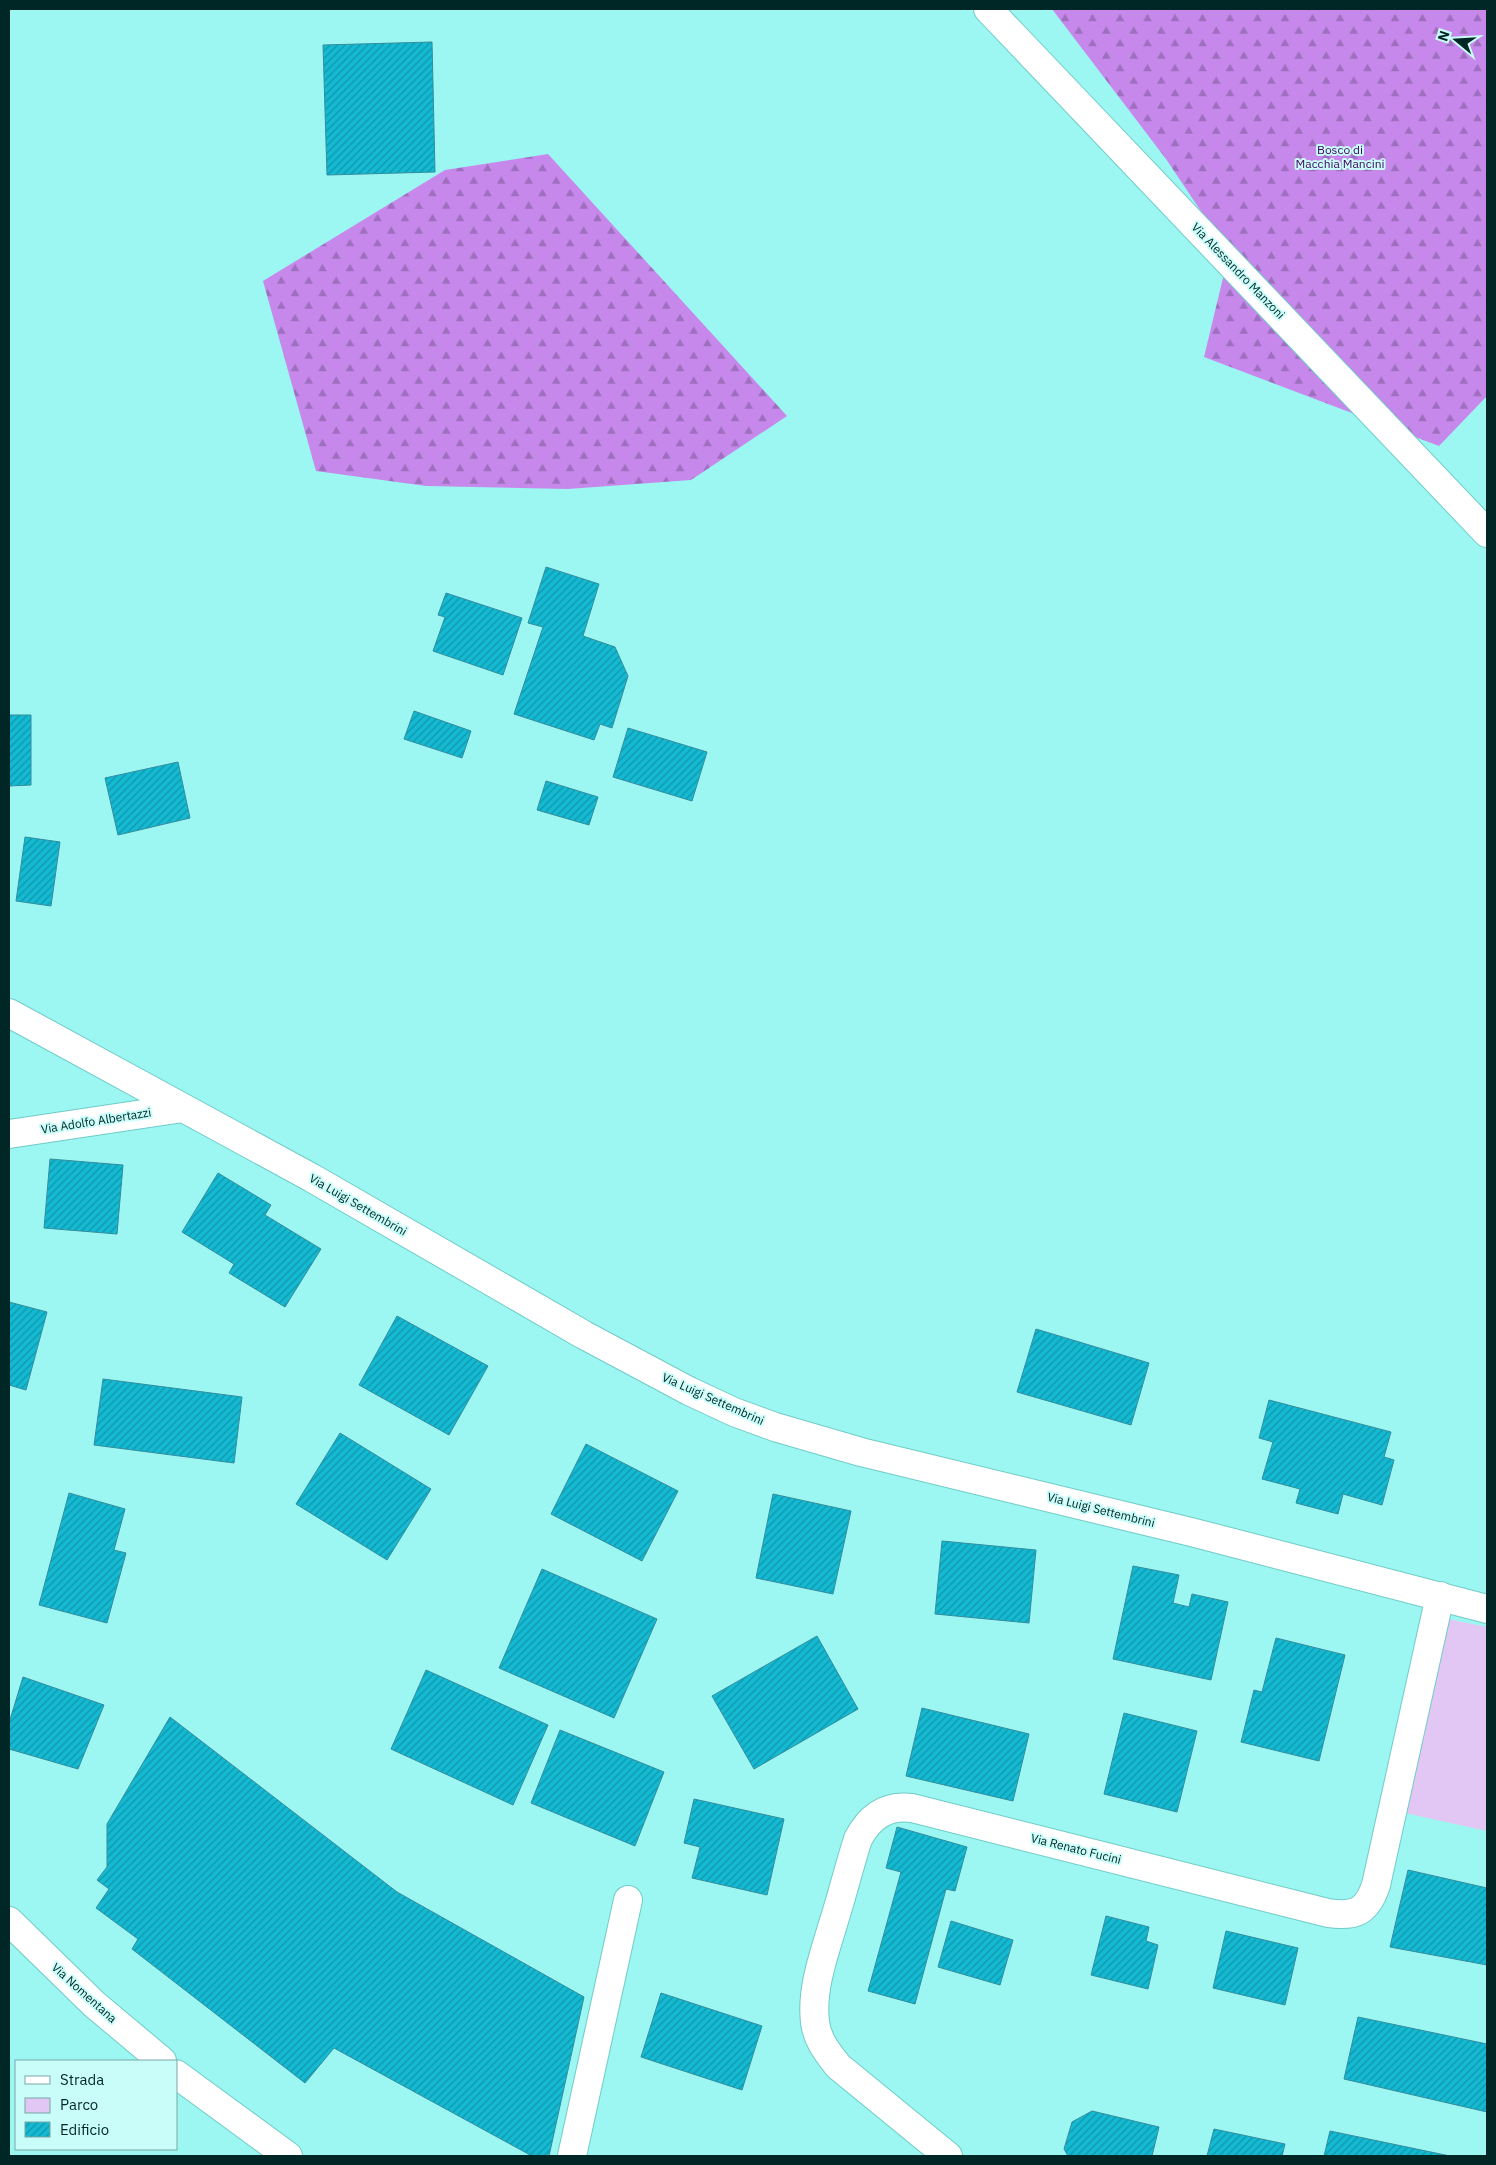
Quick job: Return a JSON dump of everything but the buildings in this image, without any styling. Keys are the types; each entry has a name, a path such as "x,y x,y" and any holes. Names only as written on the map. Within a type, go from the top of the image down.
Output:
{"street":[{"name":"Via Alessandro Manzoni","path":"988,9 1487,533"},
{"name":"Via Luigi Settembrini","path":"9,1013 312,1178 584,1335 668,1380 734,1412 775,1427 861,1452 1191,1532 1487,1608"},
{"name":"Via Adolfo Albertazzi","path":"9,1134 183,1108"},
{"name":"Via Renato Fucini","path":"948,2156 838,2066 825,2049 815,2024 815,2001 820,1970 858,1839 869,1822 879,1813 891,1808 912,1808 1328,1913 1349,1915 1359,1912 1367,1904 1376,1885 1440,1596"},
{"path":"572,2156 628,1900"},
{"name":"Via Nomentana","path":"9,1921 94,2004 161,2060"},
{"path":"178,2075 288,2156"}],"green space":[{"name":"Bosco di Macchia Mancini","path":"1052,9 1487,9 1487,396 1439,446 1204,357 1229,253 1166,159"},
{"path":"548,154 787,416 691,480 568,489 426,486 316,471 263,281 445,170"},
{"path":"1448,1619 1487,1627 1487,1831 1405,1813"}]}
